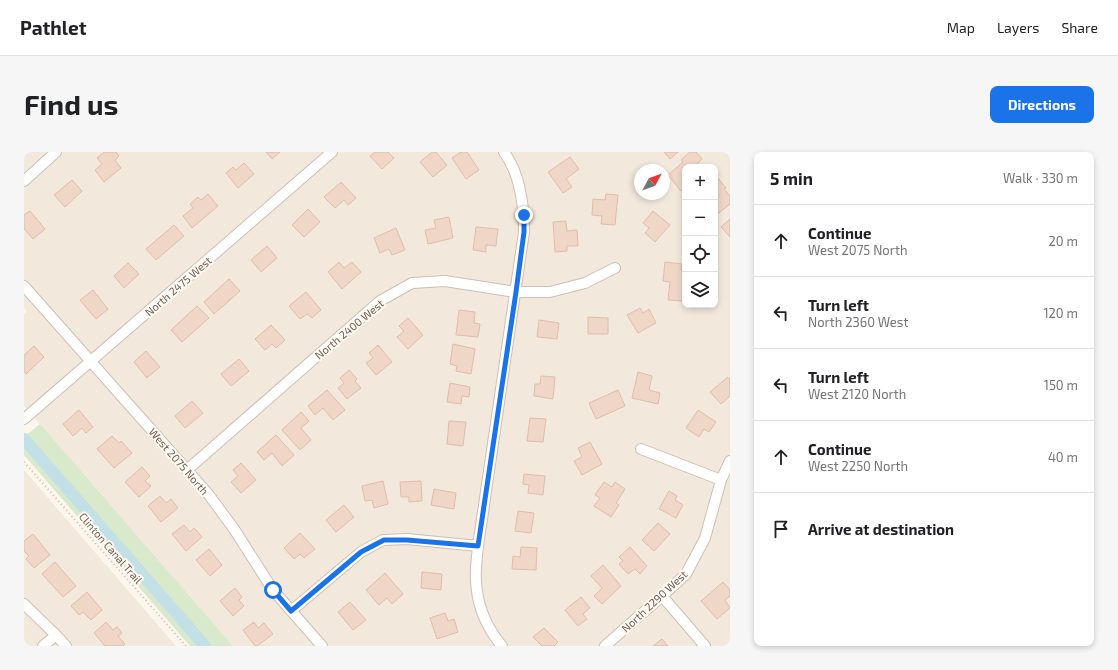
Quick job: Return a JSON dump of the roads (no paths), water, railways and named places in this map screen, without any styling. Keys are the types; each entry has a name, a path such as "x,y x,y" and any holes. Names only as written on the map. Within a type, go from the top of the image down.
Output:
{"street":[{"path":"24,181 56,152"},
{"name":"North 2475 West","path":"24,419 332,152"},
{"path":"502,646 495,638 482,614 476,580 478,546 524,232 524,215 516,177 508,156 504,152"},
{"name":"North 2400 West","path":"187,470 380,301 412,284 445,281 516,292 550,292 585,283 615,268"},
{"name":"West 2075 North","path":"24,286 209,495 234,529 273,590 322,646"},
{"path":"641,449 721,480"},
{"name":"North 2290 West","path":"605,646 686,574 705,538 721,480 730,461"},
{"path":"291,611 361,552 384,540 407,540 478,546"},
{"path":"662,596 705,646"},
{"path":"24,604 66,646"},
{"path":"42,646 56,635"}],"waterway":[{"path":"24,439 205,646"}]}
